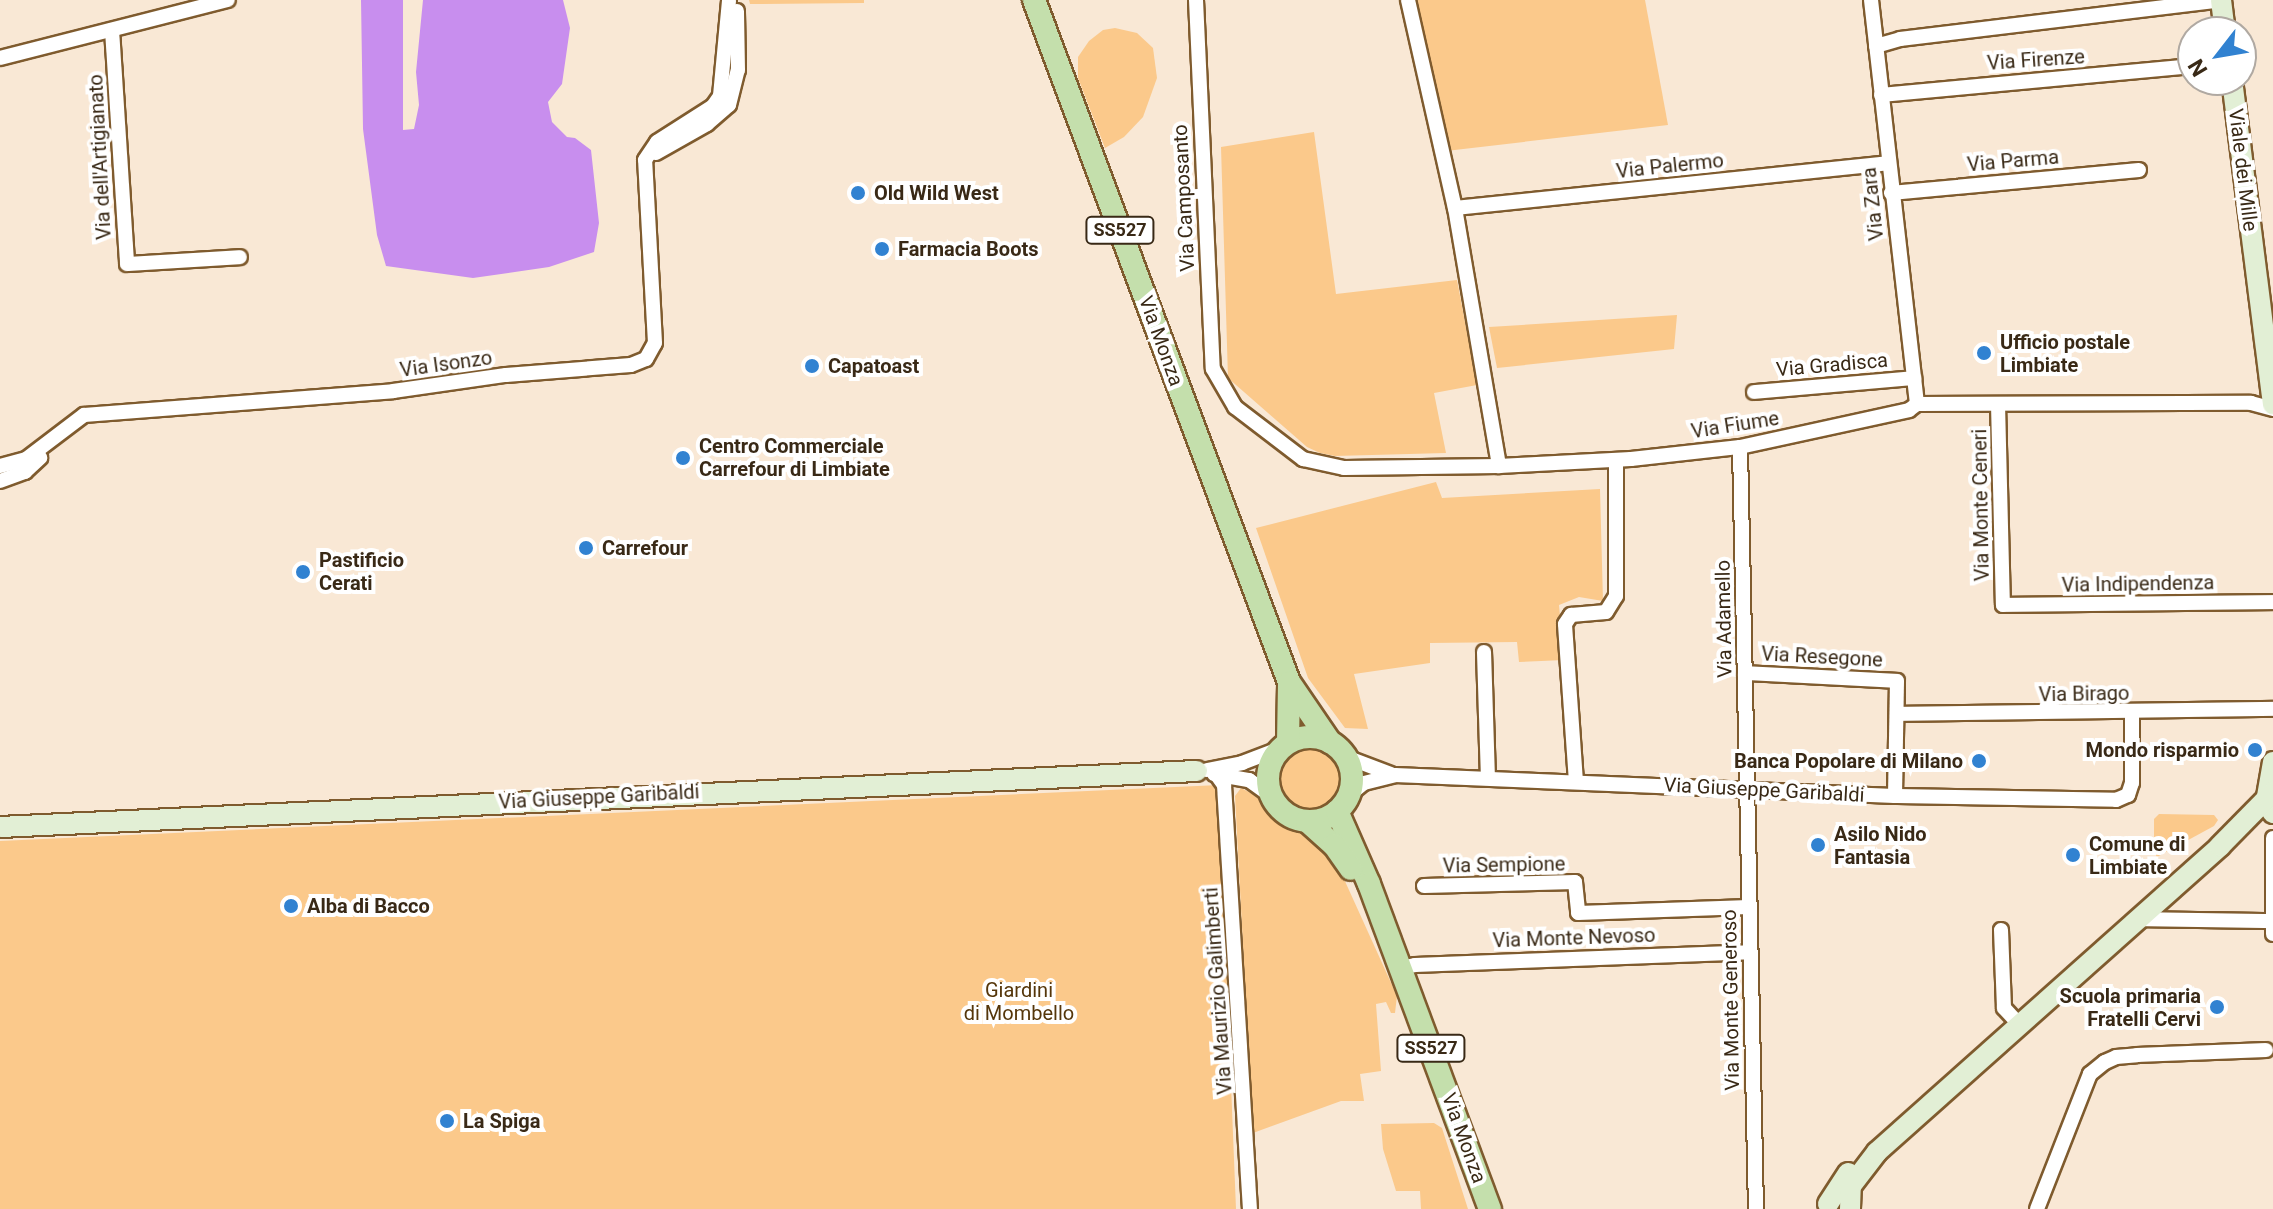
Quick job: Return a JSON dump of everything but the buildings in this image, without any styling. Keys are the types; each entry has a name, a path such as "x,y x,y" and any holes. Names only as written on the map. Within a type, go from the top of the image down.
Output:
{"main road":[{"name":"Via Monza","path":"1034,0 1289,682 1338,749"},
{"name":"Via Monza","path":"1284,746 1289,682"},
{"path":"1311,736 1338,749 1352,776 1343,803 1324,819 1307,821 1285,814 1271,796 1268,771 1284,746 1311,736"},
{"name":"Via Monza","path":"1343,803 1386,933 1490,1209"},
{"name":"Via Monza","path":"1307,821 1345,860 1386,933"}],"street":[{"path":"0,58 228,0"},
{"path":"645,160 657,142 713,106 720,96 729,0"},
{"path":"645,160 707,124 729,105 738,70 736,0"},
{"name":"Via Camposanto","path":"1196,0 1212,361 1223,392"},
{"path":"1408,0 1455,208 1499,466"},
{"name":"Via Zara","path":"1871,0 1917,404"},
{"path":"1876,46 1900,39 2221,0"},
{"name":"Via dell'Artigianato","path":"112,30 127,264 240,257"},
{"name":"Via Firenze","path":"1881,95 2177,67"},
{"name":"Viale dei Mille","path":"2234,96 2273,406"},
{"name":"Via Isonzo","path":"0,466 26,459 84,415 393,391 506,375 639,364 652,352 655,343 645,160"},
{"name":"Via Palermo","path":"1455,208 1888,163"},
{"name":"Via Parma","path":"1891,193 2139,170"},
{"name":"Via Gradisca","path":"1754,392 1914,378"},
{"name":"Via Fiume","path":"1223,392 1235,407 1303,459 1319,465 1344,468 1499,466 1616,460 1740,447 1909,410 1917,404 2251,403 2273,406"},
{"name":"Via Monte Ceneri","path":"1998,404 2003,605"},
{"name":"Via Isonzo","path":"0,481 25,472 56,437"},
{"name":"Via Adamello","path":"1740,447 1747,790"},
{"path":"1576,782 1565,624 1571,615 1606,612 1616,596 1616,460"},
{"name":"Via Indipendenza","path":"2003,605 2273,602"},
{"path":"1484,652 1488,778"},
{"name":"Via Resegone","path":"1745,673 1897,681 1897,714"},
{"name":"Via Birago","path":"1897,714 2273,709"},
{"name":"Via Giuseppe Garibaldi","path":"1343,803 1364,783 1395,775 1895,796 2116,800 2130,792 2133,773 2132,713"},
{"path":"1895,796 1897,714"},
{"name":"Via Giuseppe Garibaldi","path":"0,827 1207,772 1242,763 1284,746"},
{"name":"Via Giuseppe Garibaldi","path":"1338,749 1395,775"},
{"path":"1824,1207 1851,1169 1877,1152 2220,846 2272,804 2273,762"},
{"name":"Via Giuseppe Garibaldi","path":"1207,772 1249,780 1271,796"},
{"name":"Via Maurizio Galimberti","path":"1207,772 1224,785 1250,1209"},
{"name":"Via Monte Generoso","path":"1747,790 1757,1208"},
{"path":"2273,838 2273,934"},
{"name":"Via Sempione","path":"1424,886 1575,882 1578,913 1749,907"},
{"path":"2139,919 2272,921"},
{"path":"2001,930 2004,1008 2019,1024"},
{"name":"Via Monte Nevoso","path":"1400,968 1750,952"},
{"path":"1995,1048 2034,1023 2087,976 2100,953"},
{"path":"2037,1209 2090,1074 2105,1062 2116,1057 2137,1055 2266,1050"},
{"path":"1850,1209 1851,1186 1877,1152"},
{"path":"1474,1165 1482,1209"},
{"path":"1824,1207 1843,1203 1850,1209"}],"green space":[{"path":"749,0 864,0 864,3 750,4"},
{"path":"1414,0 1645,0 1668,125 1446,151"},
{"path":"1115,28 1137,33 1153,48 1157,78 1143,117 1124,137 1105,148 1078,78 1078,57 1089,41 1103,30"},
{"path":"1314,132 1336,294 1457,280 1477,385 1434,393 1446,453 1335,456 1320,453 1307,447 1228,378 1221,147"},
{"path":"1677,315 1674,349 1497,368 1489,327"},
{"path":"1436,482 1442,498 1600,489 1603,601 1579,597 1559,605 1564,660 1519,662 1517,642 1430,643 1430,663 1354,674 1368,729 1345,728 1308,678 1256,528"},
{"path":"1308,745 1331,754 1340,777 1331,800 1308,809 1285,800 1276,777 1285,754"},
{"name":"Giardini di Mombello","path":"1219,785 1236,1209 0,1209 0,841"},
{"path":"1241,788 1261,798 1281,821 1316,841 1339,868 1397,996 1395,1013 1391,1013 1386,1002 1376,1004 1381,1071 1360,1074 1364,1101 1341,1101 1253,1133 1235,796"},
{"path":"2159,814 2214,815 2218,820 2214,826 2157,857 2154,852 2154,819"},
{"path":"1434,1123 1442,1128 1468,1209 1421,1209 1420,1191 1396,1191 1383,1149 1381,1124"}],"shaded area":[{"path":"361,0 403,0 403,130 414,129 419,105 416,72 423,0 563,0 570,28 562,84 548,102 552,122 567,137 575,138 591,150 599,223 594,252 549,267 473,278 386,266 377,235 363,129"}],"place":[{"name":"Old Wild West","path":"858,193"},
{"name":"Farmacia Boots","path":"882,249"},
{"name":"Ufficio postale Limbiate","path":"1984,353"},
{"name":"Capatoast","path":"812,366"},
{"name":"Centro Commerciale Carrefour di Limbiate","path":"683,458"},
{"name":"Carrefour","path":"586,548"},
{"name":"Pastificio Cerati","path":"303,572"},
{"name":"Mondo risparmio","path":"2255,750"},
{"name":"Banca Popolare di Milano","path":"1979,761"},
{"name":"Asilo Nido Fantasia","path":"1818,845"},
{"name":"Comune di Limbiate","path":"2073,855"},
{"name":"Alba di Bacco","path":"291,906"},
{"name":"Scuola primaria Fratelli Cervi","path":"2217,1007"},
{"name":"La Spiga","path":"447,1121"}]}
